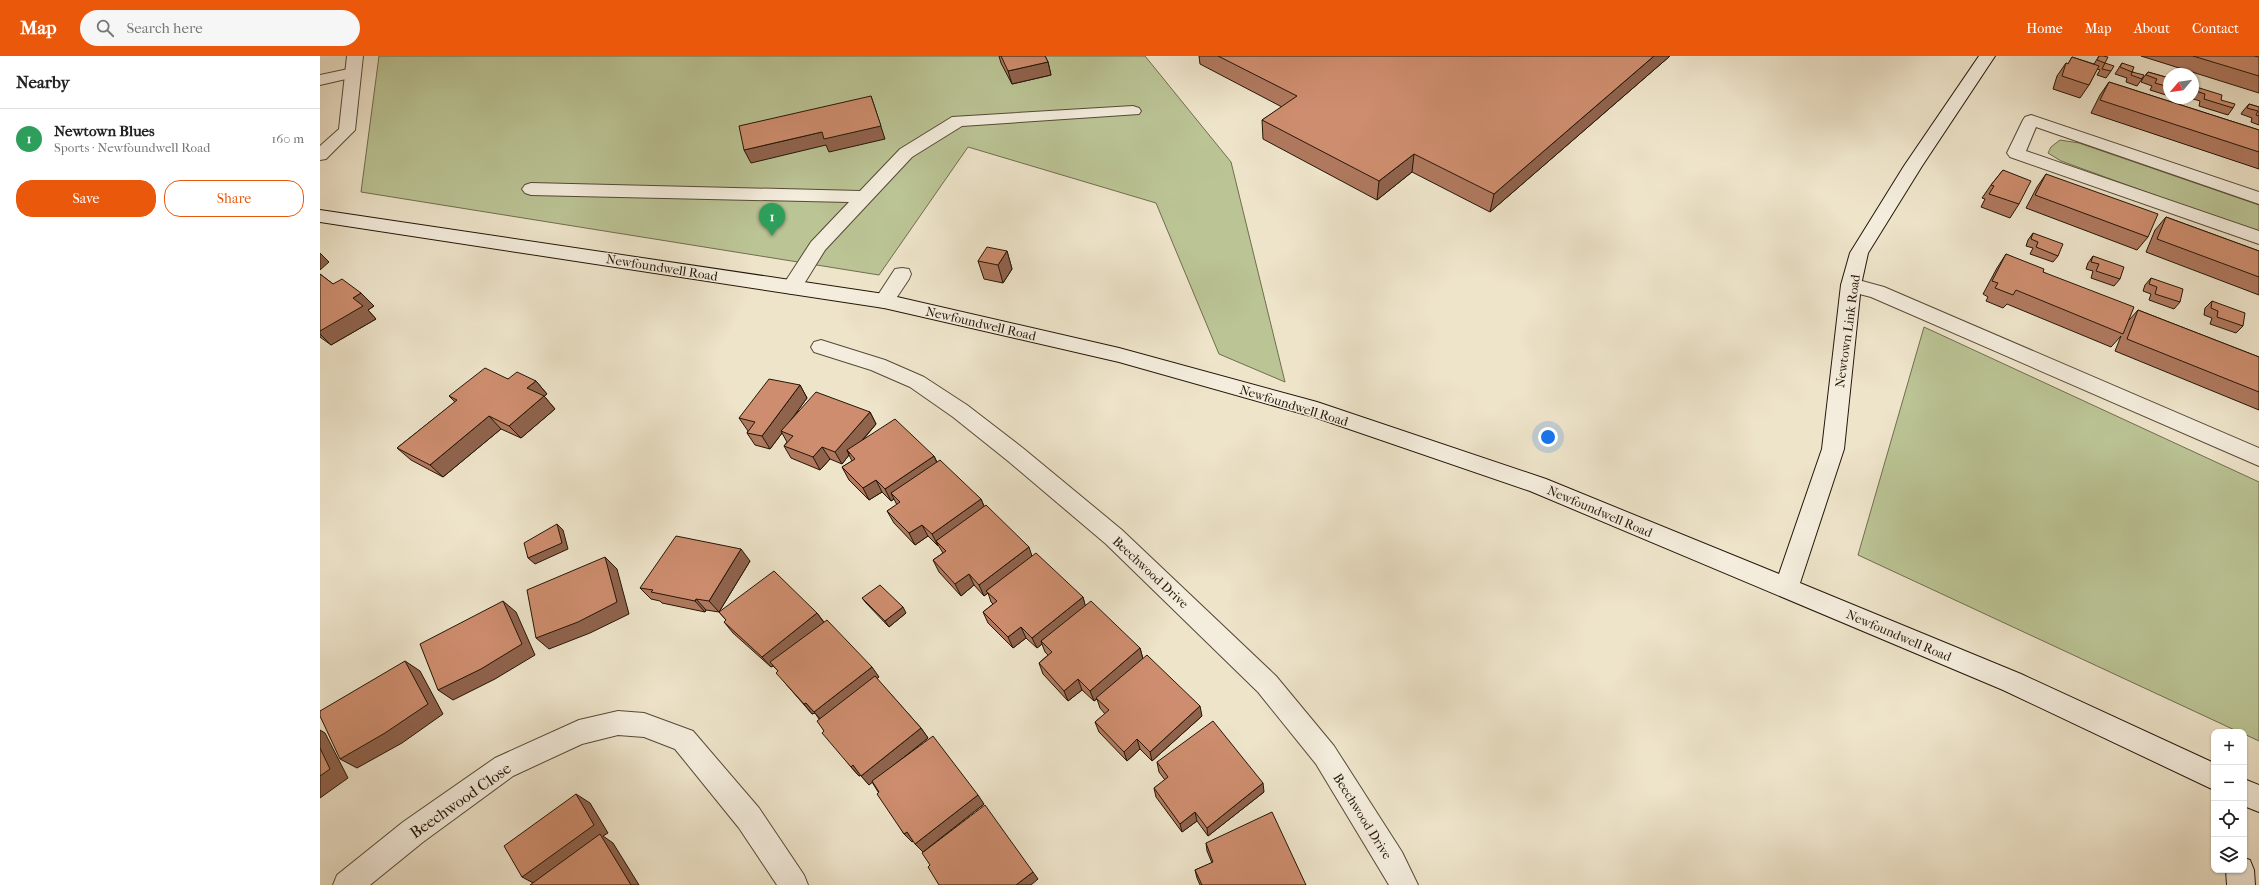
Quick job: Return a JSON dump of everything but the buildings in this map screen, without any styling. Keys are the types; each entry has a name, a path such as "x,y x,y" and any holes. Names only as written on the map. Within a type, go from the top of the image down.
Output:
{"street":[{"path":"320,155 347,130 355,56"},
{"name":"Newtown Link Road","path":"1786,588 1833,449 1851,285 1859,253 1913,166 1987,56"},
{"path":"320,80 353,73"},
{"path":"792,287 818,246 906,153 958,121 1133,110"},
{"path":"2259,198 2031,120 2016,153 2259,238"},
{"path":"531,189 864,197"},
{"name":"Newfoundwell Road","path":"320,216 884,301 1119,355 1317,410 1538,485 2012,682 2211,776"},
{"path":"884,301 902,274"},
{"path":"1851,285 1876,292 2259,457"},
{"name":"Beechwood Drive","path":"821,347 878,365 917,382 960,412 1016,455 1119,543 1268,684 1325,755 1392,862 1404,885"},
{"name":"Beechwood Close","path":"347,885 413,832 504,767 579,732 618,723 644,725 684,740 749,818 794,885"},
{"path":"2247,793 2259,799"},
{"path":"2240,873 2241,885"}],"green space":[{"path":"379,56 1145,56 1231,162 1285,382 1219,354 1156,203 968,147 879,275 361,192"},
{"path":"2060,140 2079,143 2259,205 2259,233 2061,161 2048,153 2051,147"},
{"path":"1924,327 2259,482 2259,741 2247,735 2247,729 2233,729 1858,555"}],"place":[{"name":"Newtown Blues","path":"772,236"}]}
